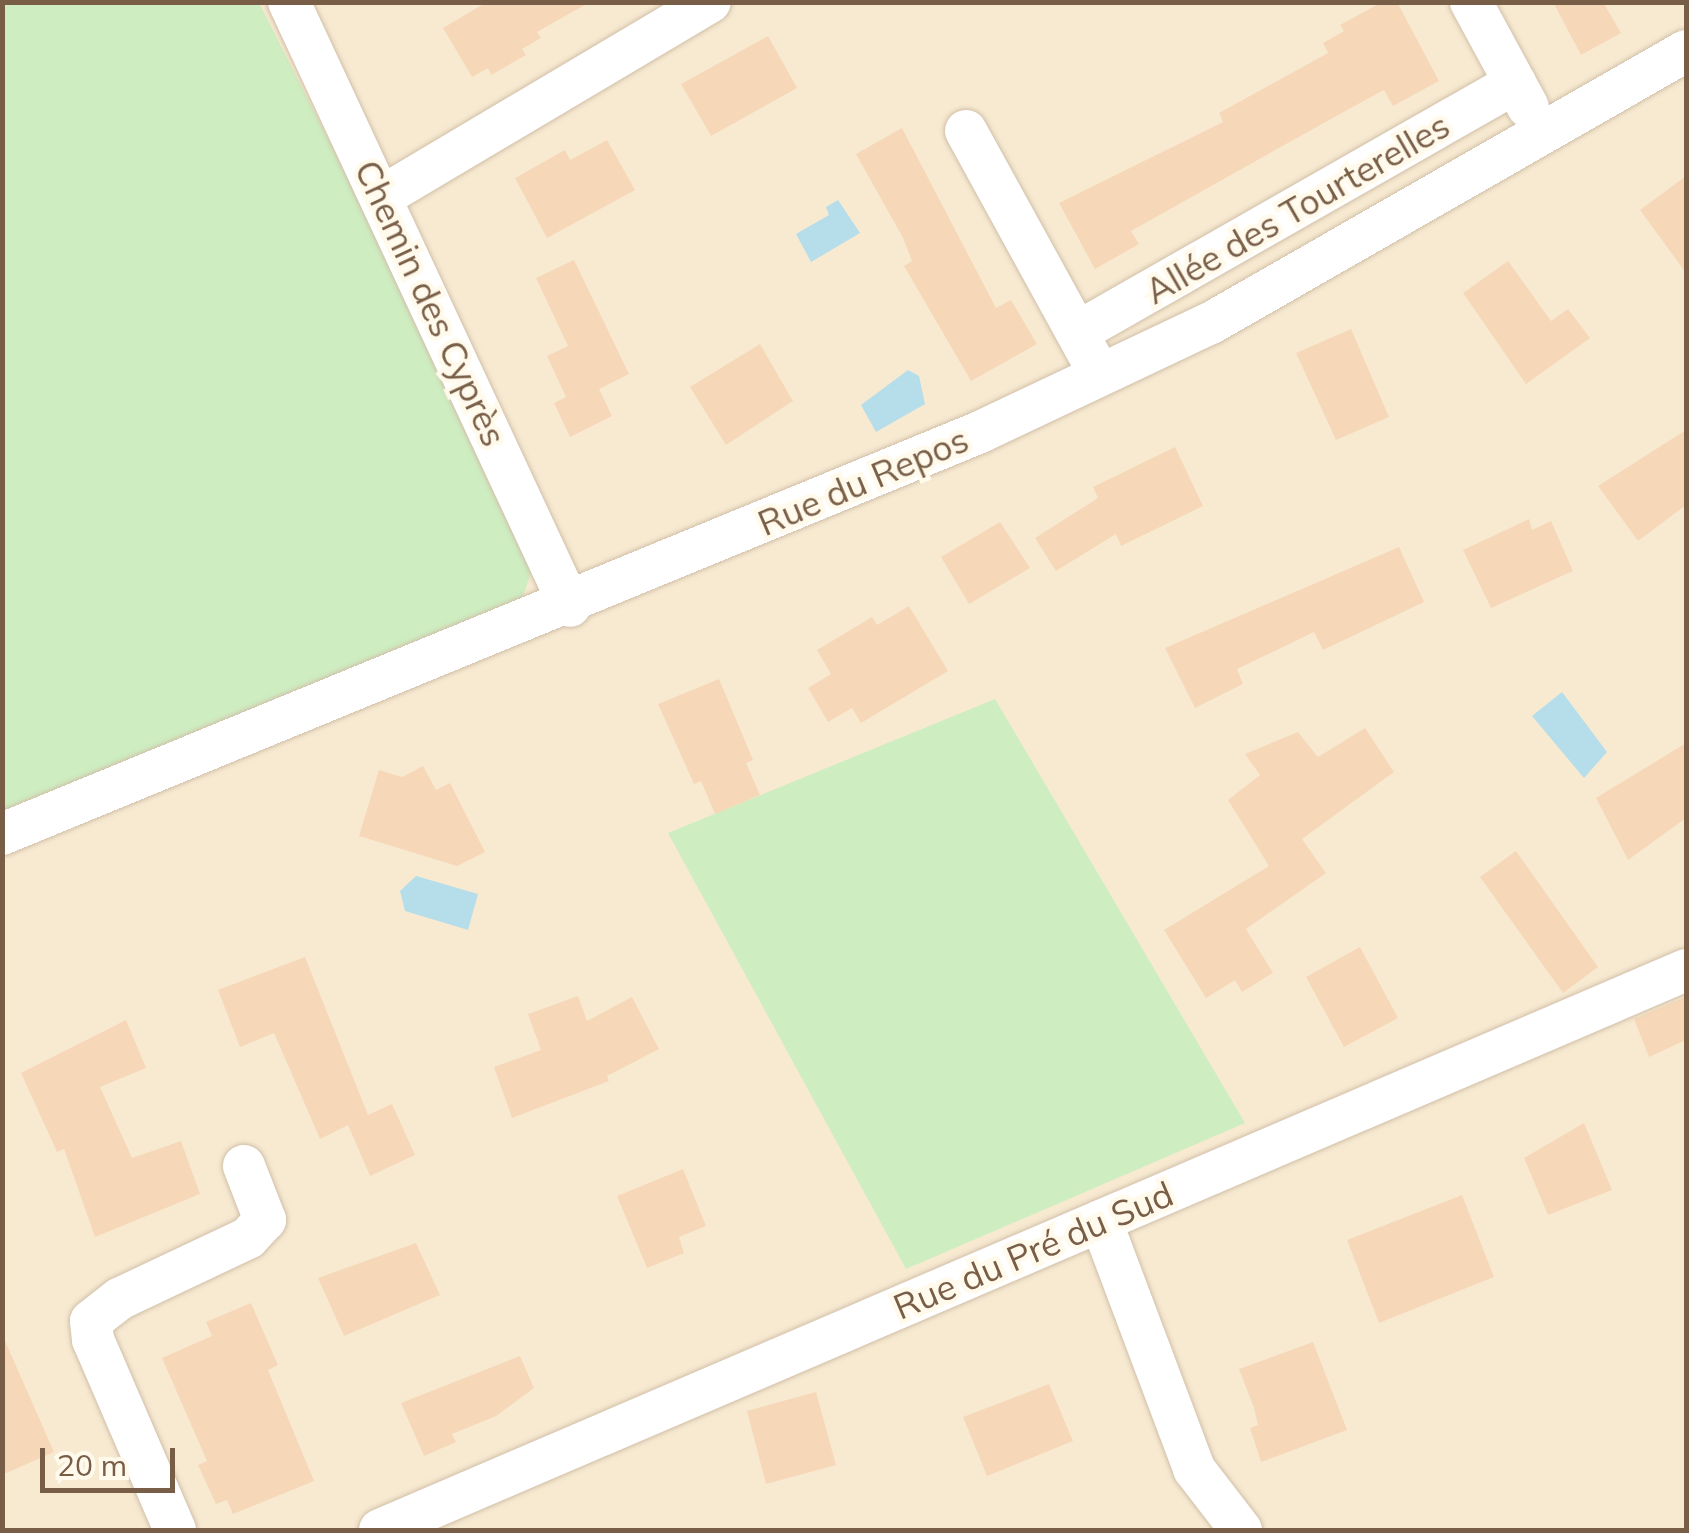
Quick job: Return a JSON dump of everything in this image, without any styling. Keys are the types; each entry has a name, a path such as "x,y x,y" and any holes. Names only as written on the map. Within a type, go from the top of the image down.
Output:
{"street":[{"name":"Chemin des Cyprès","path":"288,2 383,196 570,606"},
{"path":"383,196 710,2"},
{"path":"1471,2 1541,130"},
{"name":"Rue du Repos","path":"2,834 570,606 1099,376 1211,323 1541,130 1686,51"},
{"name":"Allée des Tourterelles","path":"1078,332 1515,83"},
{"path":"966,131 1099,376"},
{"name":"Rue du Pré du Sud","path":"380,1530 444,1518 1101,1221 1686,970"},
{"path":"176,1530 93,1340 91,1322 119,1299 248,1238 265,1220 244,1166"},
{"path":"1101,1221 1194,1469 1240,1530"}],"shaded area":[{"path":"3,3 1686,3 1686,1530 3,1530"}],"green space":[{"path":"259,3 433,345 534,564 518,611 2,816 2,5"},
{"path":"995,699 1245,1123 906,1269 668,833"}],"water":[{"path":"838,200 860,233 811,262 796,234 829,215 826,207"},
{"path":"908,370 919,376 925,404 876,432 861,405"},
{"path":"1562,692 1607,752 1584,778 1532,716"},
{"path":"416,876 478,894 468,930 405,911 400,891"}],"building":[{"path":"487,2 590,2 537,32 541,38 522,49 526,55 491,75 488,68 472,77 443,28"},
{"path":"1382,2 1397,2 1439,81 1393,106 1384,90 1338,115 1131,231 1139,244 1095,269 1059,203 1223,122 1219,113 1328,53 1323,43 1344,31 1340,25"},
{"path":"1553,2 1603,2 1621,33 1581,55"},
{"path":"768,36 797,88 711,136 681,84"},
{"path":"902,128 996,308 1011,300 1037,344 971,381 904,266 912,261 903,238 856,154"},
{"path":"607,140 635,190 547,238 515,178 565,150 570,160"},
{"path":"1686,176 1686,273 1640,210"},
{"path":"574,260 629,374 599,389 612,416 570,437 554,403 566,397 547,356 568,346 536,278"},
{"path":"1508,261 1551,321 1568,309 1590,338 1526,384 1463,293"},
{"path":"1351,329 1389,417 1336,440 1296,353"},
{"path":"760,344 793,401 726,445 690,387"},
{"path":"1686,430 1686,505 1638,541 1598,486"},
{"path":"1175,447 1203,506 1121,546 1116,534 1056,571 1035,538 1098,498 1093,487"},
{"path":"1529,519 1532,530 1551,521 1573,571 1491,608 1463,550"},
{"path":"1000,522 1030,568 969,604 941,557"},
{"path":"1399,547 1424,602 1323,650 1314,632 1237,669 1243,684 1195,708 1165,648"},
{"path":"909,606 948,671 861,723 852,708 828,722 808,688 831,674 817,650 872,617 877,625"},
{"path":"719,679 753,760 746,763 760,795 715,814 701,781 694,784 658,704"},
{"path":"1365,728 1394,772 1302,839 1326,873 1246,929 1273,973 1242,992 1235,980 1206,998 1164,930 1269,866 1228,800 1260,775 1245,754 1298,732 1318,757"},
{"path":"1686,743 1686,818 1628,860 1596,798"},
{"path":"423,766 436,790 450,783 485,852 457,866 359,836 379,770 402,777"},
{"path":"1516,851 1598,967 1563,993 1480,877"},
{"path":"1360,947 1398,1018 1344,1047 1306,977"},
{"path":"305,957 368,1115 392,1104 415,1155 370,1176 348,1125 320,1139 274,1033 240,1047 218,990"},
{"path":"578,996 587,1021 632,997 659,1049 607,1076 609,1081 512,1118 494,1067 541,1050 528,1014"},
{"path":"1686,997 1686,1040 1649,1057 1634,1019"},
{"path":"126,1020 146,1068 100,1087 132,1158 181,1141 200,1194 95,1237 64,1149 57,1152 21,1073"},
{"path":"1584,1123 1612,1190 1548,1215 1524,1158"},
{"path":"683,1169 706,1226 679,1237 684,1253 647,1268 617,1196"},
{"path":"1462,1195 1494,1277 1379,1323 1347,1240"},
{"path":"416,1243 440,1295 344,1336 318,1278"},
{"path":"251,1303 278,1365 268,1370 314,1481 233,1514 227,1500 216,1504 198,1465 207,1461 162,1358 212,1336 206,1322"},
{"path":"2,1334 54,1452 2,1475"},
{"path":"1313,1342 1347,1430 1261,1462 1250,1428 1258,1425 1254,1408 1239,1369"},
{"path":"520,1356 534,1388 496,1416 452,1434 456,1442 424,1456 401,1403"},
{"path":"1049,1384 1073,1441 987,1476 963,1417"},
{"path":"816,1392 836,1465 766,1484 747,1411"}]}
